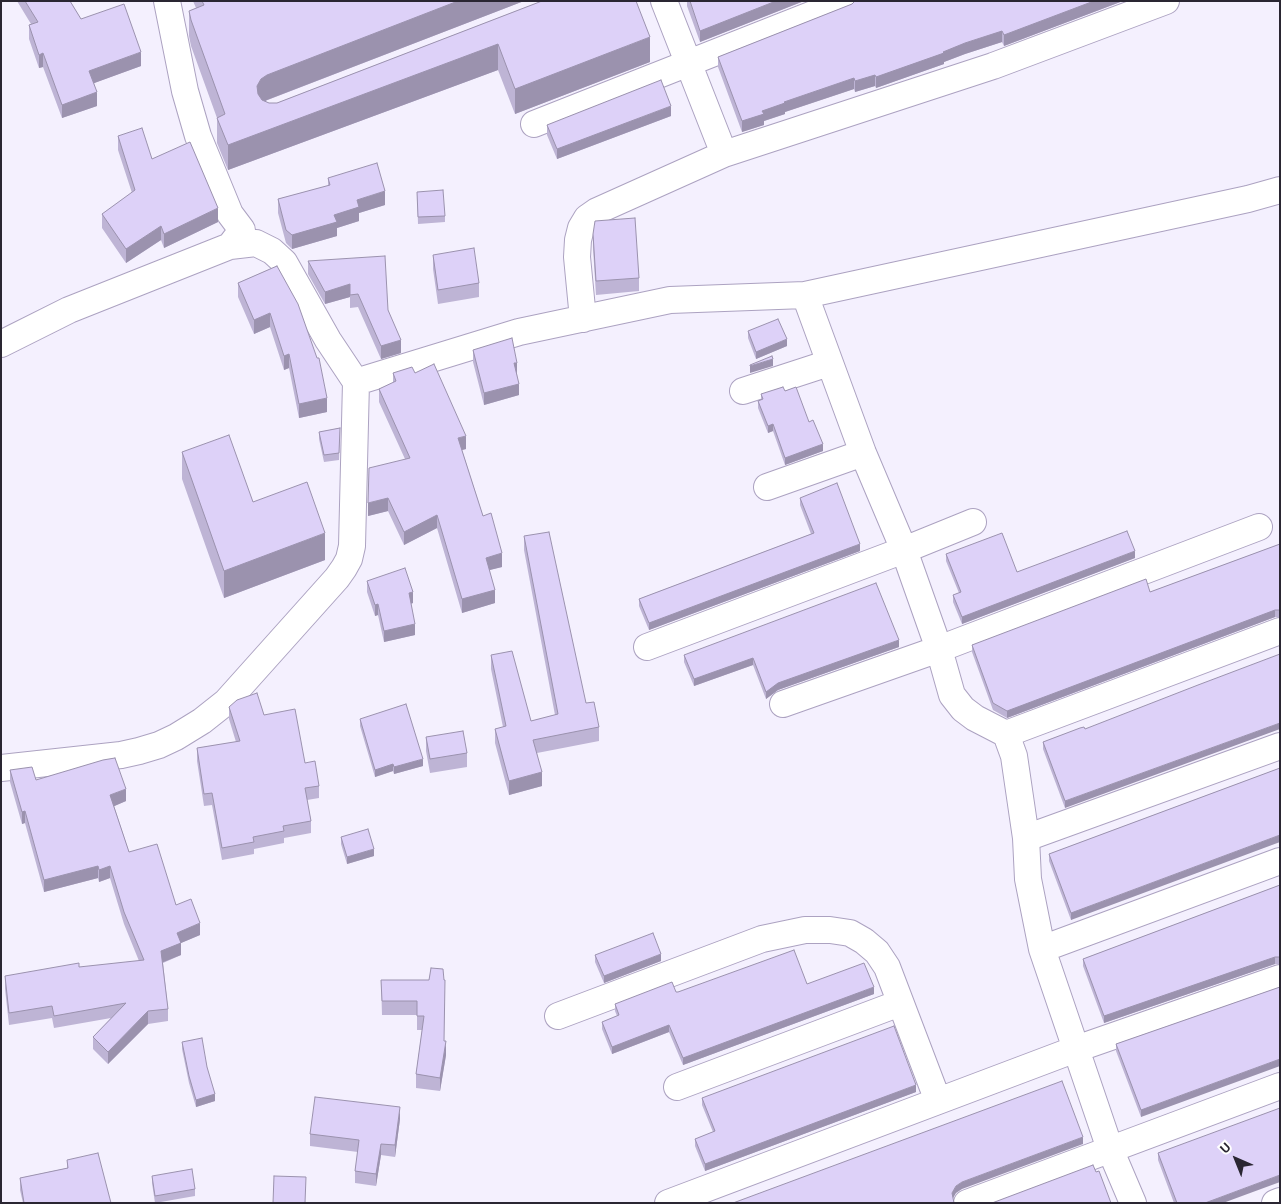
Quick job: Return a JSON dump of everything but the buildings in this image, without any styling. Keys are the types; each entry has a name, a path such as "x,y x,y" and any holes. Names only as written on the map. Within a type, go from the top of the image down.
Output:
{"street":[{"path":"167,1 185,91 198,136 230,214 242,230 230,246"},
{"path":"664,1 724,154"},
{"path":"534,124 846,1"},
{"path":"583,319 577,257 578,240 588,218 597,211 724,154 994,66 1166,1"},
{"path":"356,382 518,332 670,300 805,295 1229,203 1280,190"},
{"path":"1,344 69,310 230,246 256,243 279,256 288,268 328,340 356,382 352,546 349,559 337,578 226,702 202,721 176,737 139,751 121,755 1,768"},
{"path":"805,295 863,453 904,550 939,649 952,695 963,709 975,718 1006,734 1014,756 1026,838 1028,879 1042,949 1110,1149 1133,1203"},
{"path":"743,391 829,363"},
{"path":"767,487 863,453"},
{"path":"647,647 973,522"},
{"path":"783,704 939,649 1258,527"},
{"path":"1006,734 1280,631"},
{"path":"1026,838 1280,746"},
{"path":"1042,949 1280,861"},
{"path":"558,1016 762,939 805,930 830,930 850,933 864,941 877,952 886,967 938,1101"},
{"path":"668,1203 1076,1049 1280,978"},
{"path":"677,1087 900,1003"},
{"path":"967,1203 1280,1086"},
{"path":"1275,1203 1280,1201"}]}
